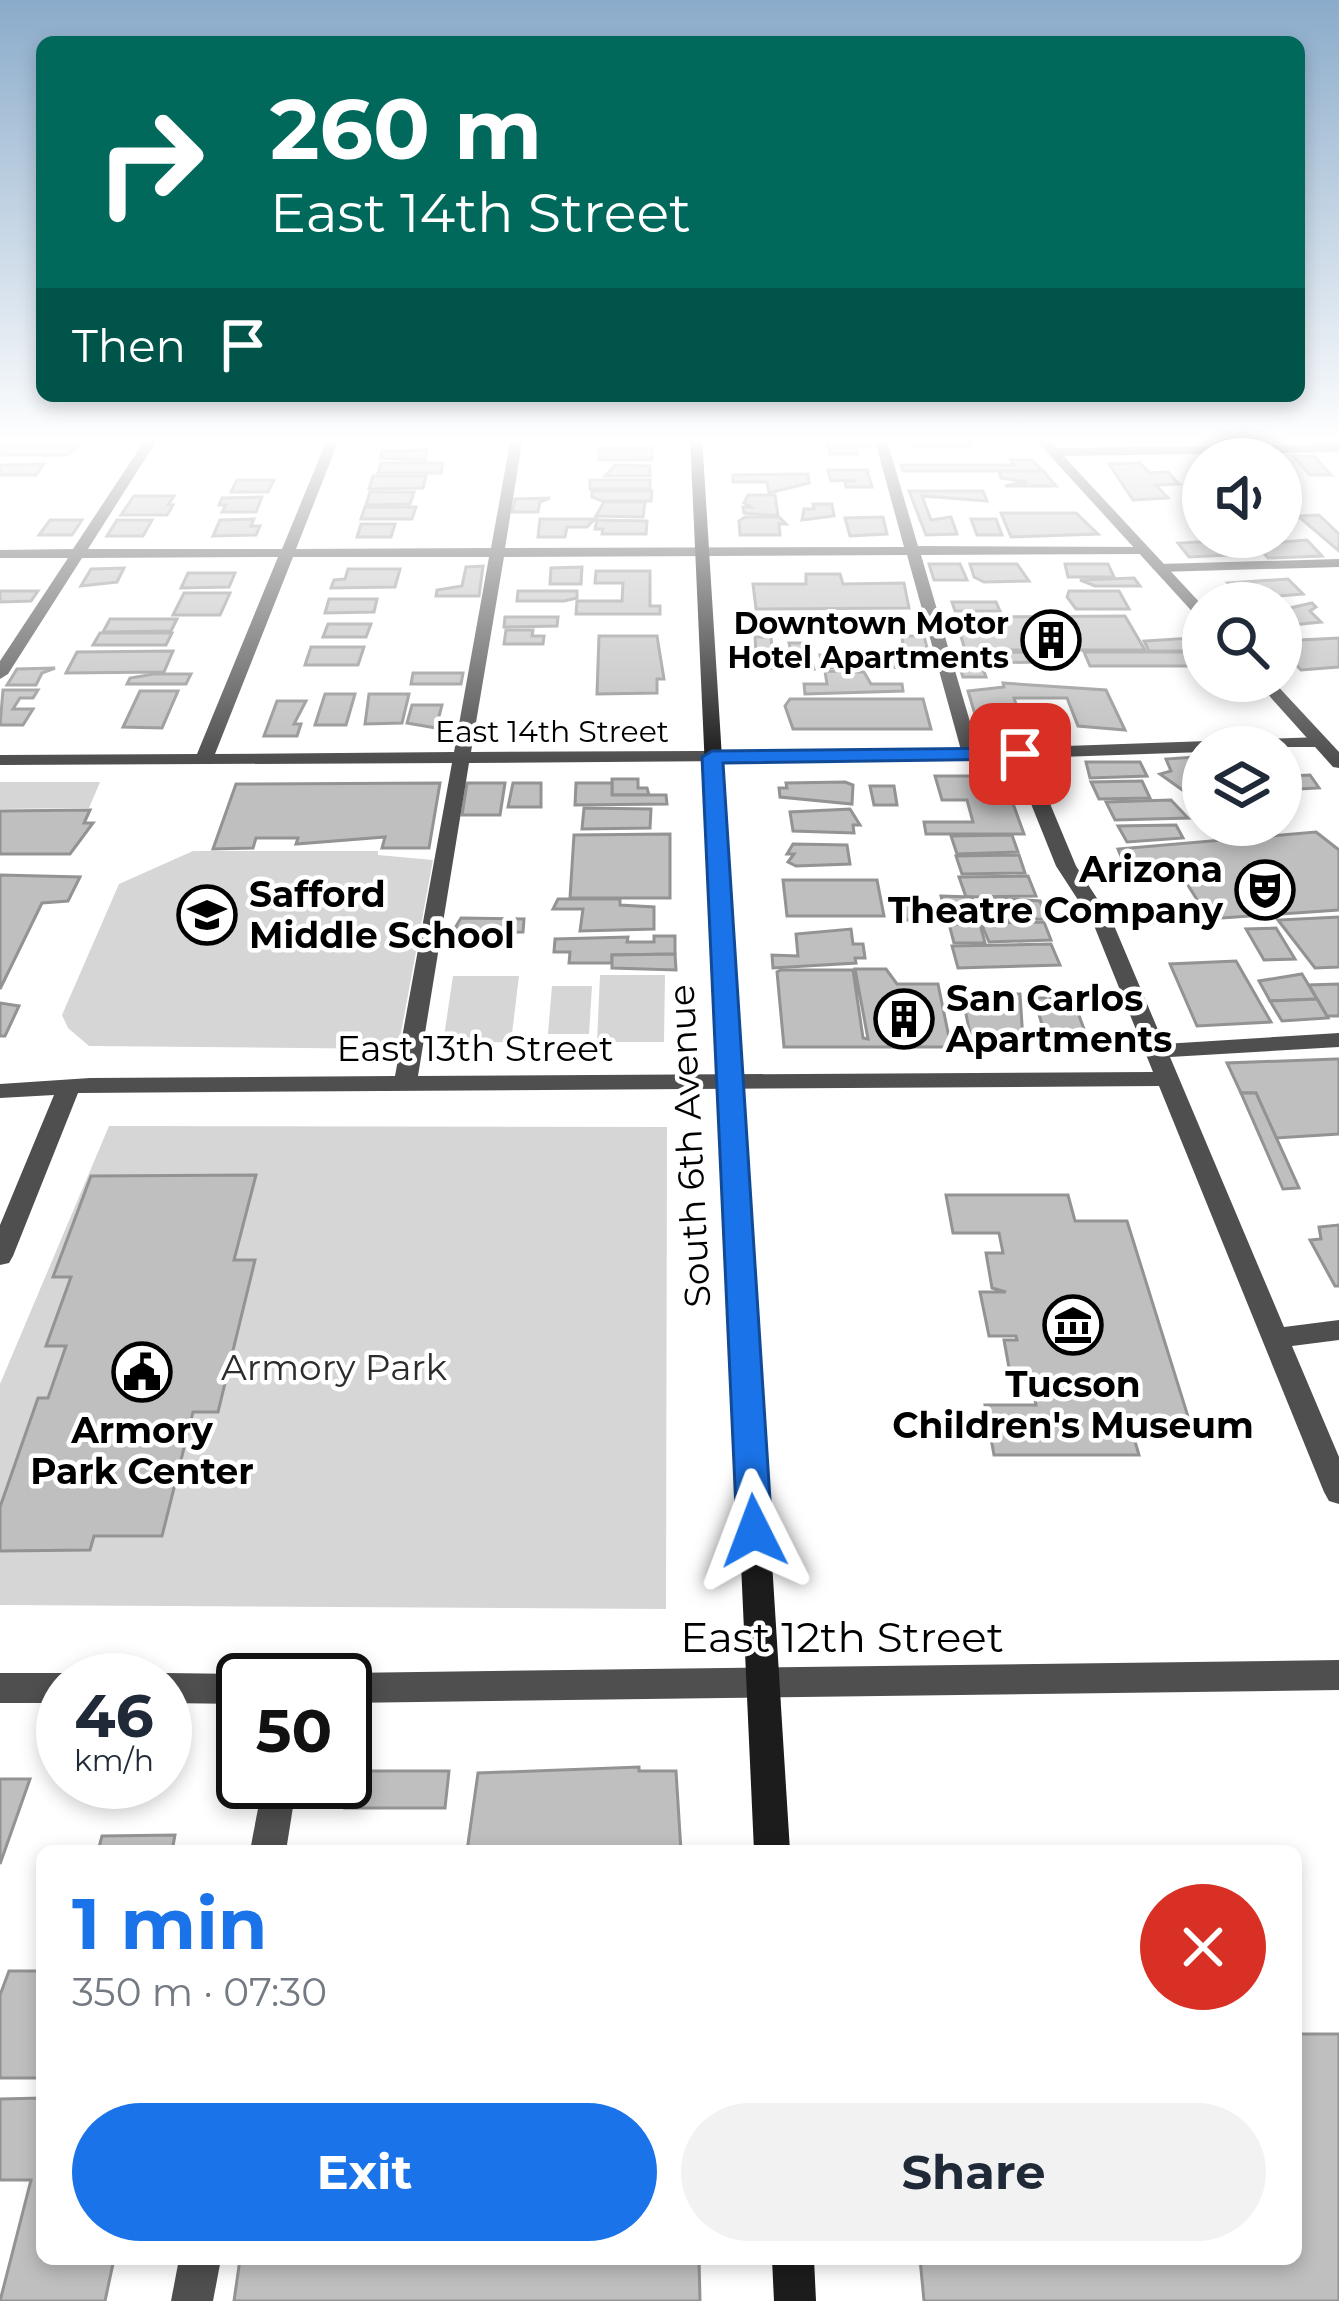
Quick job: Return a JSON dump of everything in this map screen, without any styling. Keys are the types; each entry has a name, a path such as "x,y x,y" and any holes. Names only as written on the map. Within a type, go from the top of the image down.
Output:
{"main road":[{"name":"South 6th Avenue","path":"703,544 772,1845"},
{"path":"793,2265 795,2301"}],"street":[{"path":"0,674 86,544"},
{"path":"204,759 288,544"},
{"path":"405,1084 496,544"},
{"path":"911,544 971,755"},
{"path":"1137,544 1182,593"},
{"path":"0,554 1142,550"},
{"path":"1159,568 1339,562"},
{"path":"1286,702 1330,743 1339,763"},
{"name":"East 14th Street","path":"0,760 971,755 1330,743"},
{"path":"1020,754 1066,866 1103,923 1339,1492"},
{"path":"1156,1051 1339,1040"},
{"name":"East 13th Street","path":"0,1091 1167,1079"},
{"path":"0,1256 70,1087"},
{"path":"1275,1338 1339,1330"},
{"name":"East 12th Street","path":"372,1688 1339,1675"},
{"path":"0,1688 36,1688"},
{"path":"269,1845 275,1809"},
{"path":"193,2301 199,2265"}],"green space":[{"path":"0,782 100,782 89,808 0,809"},
{"path":"193,851 378,851 378,855 433,860 398,1049 89,1046 68,1028 62,1015 119,884"},
{"path":"600,975 665,975 664,1042 597,1042"},
{"path":"453,976 519,976 511,1042 443,1043"},
{"path":"552,986 592,986 589,1034 548,1034"},
{"name":"Armory Park","path":"109,1126 667,1127 666,1609 0,1605 0,1384"}],"building":[{"path":"1302,544 1311,544 1322,556 1302,557"},
{"path":"929,564 960,564 967,580 934,580"},
{"path":"970,564 1017,564 1029,581 984,582 974,577"},
{"path":"1065,564 1108,564 1114,577 1068,577"},
{"path":"483,566 479,596 436,596 437,590 462,586 466,567"},
{"path":"582,567 581,584 550,584 551,568"},
{"path":"124,568 117,582 81,586 91,569"},
{"path":"348,569 400,569 395,587 331,588 334,580 345,579"},
{"path":"596,571 650,571 650,606 660,606 660,614 576,614 577,601 622,601 623,583 595,583"},
{"path":"188,573 235,573 229,587 181,588"},
{"path":"806,574 840,574 843,584 904,583 909,608 756,609 753,584 806,584"},
{"path":"1134,578 1140,586 1095,586 1080,580"},
{"path":"0,591 38,591 31,601 0,602"},
{"path":"518,591 577,591 577,598 517,601"},
{"path":"1069,591 1119,591 1129,609 1076,609 1067,597"},
{"path":"184,593 230,593 220,615 173,615"},
{"path":"329,599 377,599 374,612 325,613"},
{"path":"952,602 996,602 1000,611 955,611"},
{"path":"1312,603 1316,607 1310,611 1321,622 1302,624 1302,605"},
{"name":"Downtown Motor Hotel Apartments","path":"1125,616 1145,650 965,650 959,630 970,630 966,617"},
{"path":"505,617 558,617 557,626 504,627"},
{"path":"761,617 814,617 815,625 762,625"},
{"path":"830,617 902,617 904,625 831,625"},
{"path":"110,619 177,619 171,631 103,632"},
{"path":"328,624 371,624 366,637 323,637"},
{"path":"506,630 533,630 532,636 544,636 543,644 504,644"},
{"path":"100,633 172,633 166,645 93,645"},
{"path":"599,636 657,636 664,679 657,679 657,693 597,694"},
{"path":"902,636 924,636 932,667 823,668 820,655 904,655"},
{"path":"755,637 771,637 774,668 757,669"},
{"path":"1339,638 1339,667 1302,670 1302,640"},
{"path":"1182,639 1182,651 1149,651 1144,641"},
{"path":"789,643 807,643 814,669 795,669"},
{"path":"311,647 364,647 358,665 305,665"},
{"path":"173,651 164,672 66,673 77,652"},
{"path":"1035,652 1039,662 981,663 986,677 963,677 955,653"},
{"path":"1084,652 1182,652 1182,666 1090,666"},
{"path":"55,668 42,673 36,685 7,685 17,669"},
{"path":"825,671 864,672 871,684 902,684 903,691 805,694 804,684 827,684"},
{"path":"413,673 463,673 461,684 411,684"},
{"path":"191,674 186,684 127,684 130,678"},
{"path":"1003,683 1106,690 1125,730 1078,726 1067,698 1014,698 1023,726 980,731 968,691 1004,687"},
{"path":"3,690 38,690 33,698 20,698 13,709 33,709 23,725 0,725"},
{"path":"140,691 178,691 162,728 123,727"},
{"path":"325,694 355,694 346,725 315,725"},
{"path":"369,694 409,694 402,723 365,724"},
{"path":"790,699 923,699 931,729 793,729 785,706"},
{"path":"277,701 306,701 294,724 301,724 297,736 264,736"},
{"path":"412,705 442,705 436,728 407,723"},
{"path":"1182,758 1182,790 1160,774 1171,771 1166,759"},
{"path":"1086,762 1140,762 1147,776 1090,778"},
{"path":"1302,775 1310,775 1319,788 1302,789"},
{"path":"935,776 1003,776 1024,834 926,834 924,822 973,822 967,800 942,800"},
{"path":"612,779 638,779 638,788 647,788 649,795 612,795"},
{"path":"1142,781 1150,798 1099,799 1091,782"},
{"path":"440,783 429,848 382,848 385,837 296,844 298,838 256,838 253,848 213,849 236,784"},
{"path":"467,783 505,783 500,815 462,815"},
{"path":"513,783 541,783 541,807 508,807"},
{"path":"576,783 612,783 612,795 666,795 667,804 575,805"},
{"path":"786,783 853,785 852,804 780,797 779,788 787,788"},
{"path":"870,786 894,786 897,805 874,805"},
{"path":"1171,800 1182,818 1115,820 1106,802"},
{"path":"584,808 651,809 650,828 582,829"},
{"path":"850,809 860,825 853,825 854,833 793,831 790,812"},
{"path":"90,810 84,823 93,823 70,854 0,854 0,811"},
{"path":"1176,825 1182,838 1127,842 1118,826"},
{"name":"Arizona Theatre Company","path":"1316,832 1339,850 1339,910 1150,923 1145,910 1201,906 1179,871 1128,874 1118,849 1182,844 1302,846 1302,833"},
{"path":"670,834 670,898 570,898 574,835"},
{"path":"1012,835 1018,852 957,854 951,836"},
{"path":"793,844 847,845 850,864 796,866 788,862 794,854 787,854"},
{"path":"1019,855 1025,873 962,874 956,856"},
{"path":"0,875 80,877 68,901 42,903 0,989"},
{"path":"1028,876 1036,896 966,897 959,877"},
{"path":"783,880 877,880 884,916 787,916"},
{"path":"892,896 917,896 923,920 906,920 904,911 895,909"},
{"path":"941,896 972,897 974,906 986,906 983,897 1040,901 1047,919 947,920"},
{"path":"558,899 620,899 620,905 654,907 654,929 580,931 583,909 553,909"},
{"path":"1339,917 1339,967 1315,968 1278,920"},
{"path":"461,918 524,919 523,932 467,933 468,928 455,928"},
{"path":"1044,922 1051,940 989,942 981,923"},
{"path":"949,924 980,924 985,943 954,943"},
{"path":"1276,928 1295,959 1264,960 1246,929"},
{"path":"851,929 853,944 863,944 865,958 855,958 856,963 773,968 772,955 798,956 796,934"},
{"path":"654,936 675,936 675,954 612,955 612,963 569,963 570,952 554,952 555,939 628,937 627,942 654,942"},
{"path":"1051,944 1060,965 958,968 952,946"},
{"path":"675,954 676,970 612,968 612,955"},
{"path":"1236,961 1271,1022 1197,1026 1170,964"},
{"name":"San Carlos Apartments","path":"855,969 886,969 897,984 938,984 951,1047 784,1047 777,972 781,970 853,970 863,1038 868,1039"},
{"path":"1302,974 1317,999 1270,1001 1259,981"},
{"path":"1339,984 1339,1016 1327,1016 1309,985"},
{"path":"962,994 1020,994 1023,1040 977,1040 970,1034"},
{"path":"1034,998 1080,998 1085,1010 1077,1010 1088,1040 1047,1041"},
{"path":"1317,999 1328,1018 1282,1021 1270,1001"},
{"path":"0,1003 19,1006 5,1036 0,1036"},
{"path":"1339,1059 1339,1134 1276,1138 1256,1093 1241,1093 1227,1063"},
{"path":"1241,1093 1256,1093 1299,1188 1283,1189"},
{"name":"Armory Park Center","path":"256,1175 234,1260 255,1260 218,1412 193,1412 162,1536 94,1536 90,1550 0,1551 0,1507 38,1398 48,1398 66,1346 46,1346 71,1277 53,1277 91,1176"},
{"name":"Tucson Children's Museum","path":"946,1195 1068,1195 1075,1221 1127,1221 1190,1423 1130,1424 1139,1455 994,1455 985,1405 1036,1405 1031,1379 1011,1379 1004,1340 1017,1340 1016,1336 989,1336 980,1292 1006,1292 992,1288 986,1253 1003,1253 999,1233 953,1233"},
{"path":"1339,1225 1339,1286 1335,1286 1310,1240 1321,1239 1319,1227"},
{"path":"639,1767 639,1771 676,1771 681,1845 468,1845 478,1773"},
{"path":"372,1771 449,1771 445,1808 372,1808"},
{"path":"0,1779 30,1779 0,1864"},
{"path":"175,1835 173,1845 100,1845 102,1836"},
{"path":"9,1971 36,1971 36,2078 0,2078 0,1995"},
{"path":"1302,2034 1339,2034 1339,2301 924,2301 921,2265 1302,2265"},
{"path":"36,2098 36,2265 113,2265 105,2301 0,2301 31,2180 0,2180 0,2099"},
{"path":"239,2265 699,2265 700,2301 234,2301"}],"place":[{"name":"Downtown Motor Hotel Apartments","path":"1051,640"},
{"name":"Arizona Theatre Company","path":"1265,890"},
{"name":"Safford Middle School","path":"207,915"},
{"name":"San Carlos Apartments","path":"904,1019"},
{"name":"Tucson Children's Museum","path":"1073,1325"},
{"name":"Armory Park Center","path":"142,1372"}],"route":[{"path":"754,1531 712,757 1020,754"}]}
